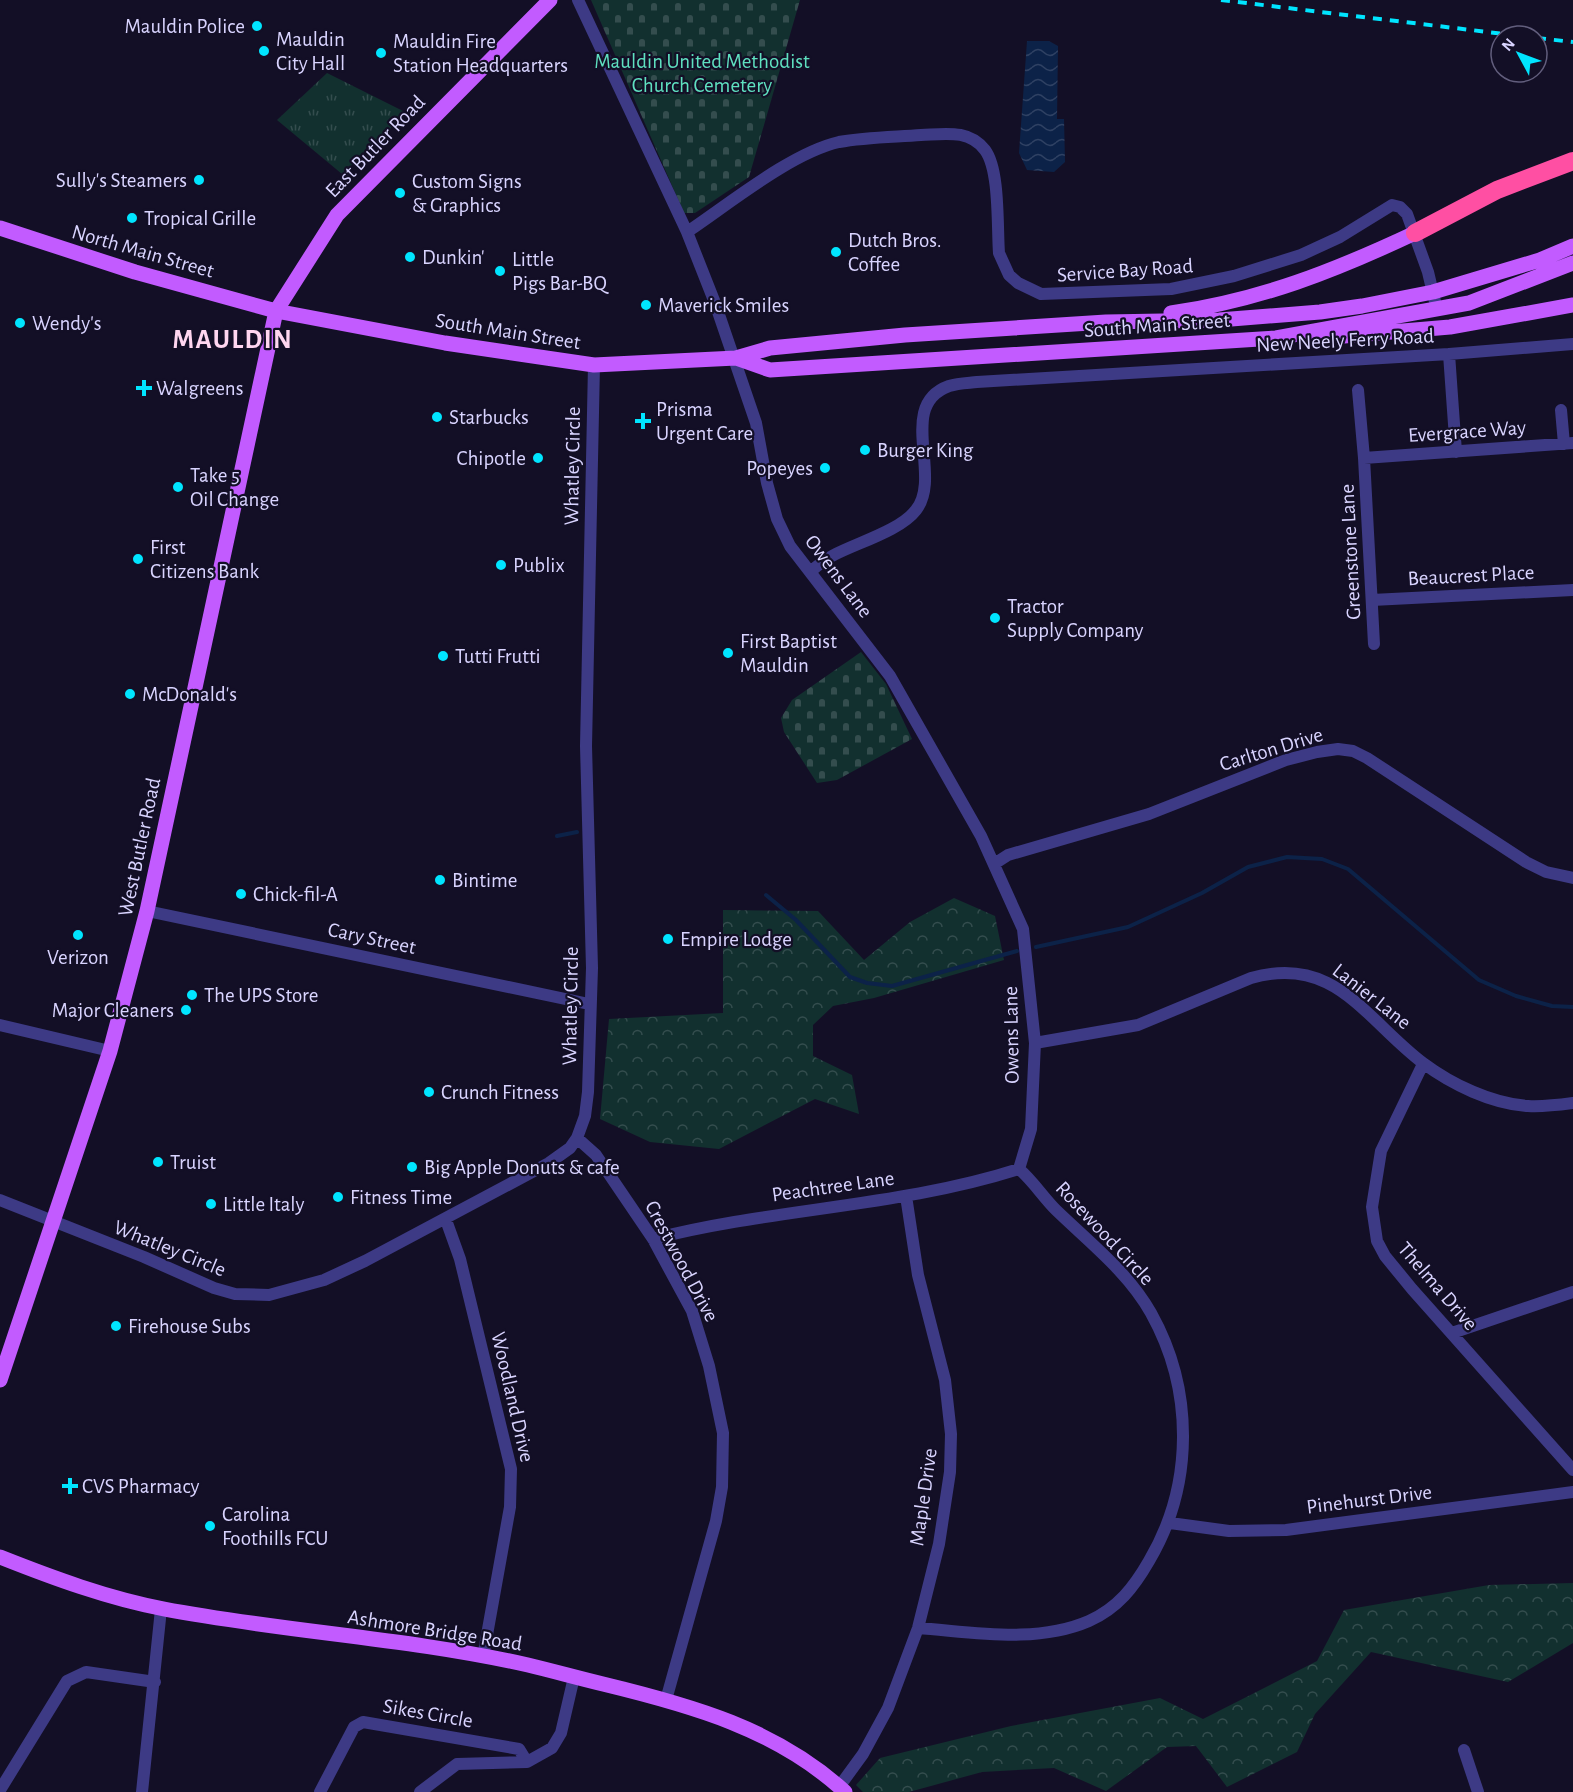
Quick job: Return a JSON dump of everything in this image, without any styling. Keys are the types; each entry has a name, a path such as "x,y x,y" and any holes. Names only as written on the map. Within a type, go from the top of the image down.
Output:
{"highway":[{"path":"1415,233 1497,190 1573,161"}],"main road":[{"name":"East Butler Road","path":"276,311 337,215 550,0"},
{"name":"North Main Street","path":"0,228 135,272 276,311"},
{"path":"1106,322 1209,308 1269,293 1310,280 1415,233"},
{"name":"South Main Street","path":"276,311 445,343 594,365 735,358 770,348 905,335 1106,322 1219,320 1320,312 1433,292 1540,260 1573,246"},
{"name":"South Main Street","path":"735,358 770,370 1276,338 1437,310 1504,291 1573,263"},
{"path":"1276,338 1326,339 1450,327 1573,305"},
{"name":"West Butler Road","path":"0,1380 110,1051 147,911 276,311"},
{"name":"Ashmore Bridge Road","path":"0,1557 91,1591 161,1609 233,1622 483,1657 666,1700 711,1713 755,1732 794,1755 842,1790"}],"street":[{"name":"Owens Lane","path":"578,0 687,232 735,358 756,423 767,483 777,519 790,546 890,676 994,864 1023,929 1035,1043 1032,1076 1033,1114 1019,1169"},
{"name":"Service Bay Road","path":"687,232 792,163 824,147 853,140 951,133 967,136 977,142 988,156 993,172 999,253 1003,264 1018,283 1041,294 1141,292 1234,276 1321,247 1392,205 1400,207 1407,214 1415,233 1437,310"},
{"name":"New Neely Ferry Road","path":"810,572 829,557 903,523 915,511 925,490 922,427 925,407 948,386 976,382 1265,363 1449,354 1573,344"},
{"path":"1449,354 1456,452"},
{"name":"Whatley Circle","path":"0,1200 53,1223 144,1257 214,1288 256,1296 285,1293 324,1280 446,1220 549,1163 570,1148 577,1138 585,1116 588,1092 589,1004 592,968 586,746 594,365"},
{"name":"Greenstone Lane","path":"1358,390 1374,644"},
{"path":"1561,410 1569,443"},
{"name":"Evergrace Way","path":"1364,458 1569,443"},
{"name":"Beaucrest Place","path":"1372,600 1573,590"},
{"name":"Carlton Drive","path":"994,864 1008,855 1149,814 1286,760 1338,749 1367,758 1535,866 1573,878"},
{"name":"Cary Street","path":"147,911 589,1004"},
{"name":"Lanier Lane","path":"1035,1043 1138,1026 1251,978 1270,972 1296,972 1316,977 1336,988 1424,1064 1466,1087 1505,1103 1529,1106 1573,1103"},
{"path":"0,1025 110,1051"},
{"name":"Thelma Drive","path":"1424,1064 1381,1151 1373,1188 1372,1224 1377,1241 1385,1256 1573,1470"},
{"name":"Crestwood Drive","path":"577,1138 596,1155 653,1239 692,1311 701,1335 719,1410 724,1455 722,1487 716,1521 666,1700"},
{"name":"Peachtree Lane","path":"653,1239 703,1226 906,1196 983,1181 1019,1169"},
{"name":"Rosewood Circle","path":"918,1628 1026,1635 1058,1631 1088,1621 1109,1610 1128,1593 1170,1523 1183,1458 1183,1420 1175,1374 1160,1332 1145,1304 1129,1282 1051,1205 1019,1169"},
{"name":"Maple Drive","path":"842,1790 888,1708 918,1628 946,1510 951,1434 945,1380 918,1275 906,1196"},
{"name":"Woodland Drive","path":"446,1220 460,1259 511,1469 510,1507 483,1657"},
{"path":"1452,1333 1573,1292"},
{"name":"Pinehurst Drive","path":"1170,1523 1229,1531 1286,1530 1573,1492"},
{"path":"142,1792 161,1609"},
{"path":"0,1790 67,1681 75,1675 86,1672 155,1682"},
{"path":"420,1792 438,1776 458,1764 527,1762 552,1748 561,1733 574,1677"},
{"name":"Sikes Circle","path":"320,1792 354,1727 363,1722 519,1749 527,1762"},
{"path":"1464,1750 1478,1792"},
{"path":"438,1776 439,1792"}],"green space":[{"name":"Mauldin United Methodist Church Cemetery","path":"591,0 800,0 749,177 695,213 684,213"},
{"path":"327,73 407,113 342,174 277,120"},
{"path":"861,652 886,684 912,739 837,780 817,783 784,732 781,718 792,700"},
{"path":"954,898 995,916 1004,960 874,998 833,1006 813,1025 813,1056 852,1075 859,1114 815,1099 719,1149 650,1142 600,1119 609,1019 723,1013 723,910 818,911 864,960 910,922"},
{"path":"1573,1583 1573,1643 1508,1682 1371,1652 1315,1714 1297,1752 1227,1787 1196,1746 1167,1747 1106,1791 1054,1768 982,1772 909,1792 863,1792 856,1785 880,1758 1011,1726 1160,1698 1203,1719 1317,1661 1344,1610 1489,1585"}],"water":[{"path":"1027,41 1049,41 1058,46 1057,119 1064,119 1065,162 1054,172 1027,170 1019,153"}],"waterway":[{"path":"557,836 577,832"},
{"path":"1036,947 1128,927 1202,893 1248,867 1287,857 1322,859 1348,869 1479,980 1516,996 1552,1006 1573,1007"},
{"path":"766,895 796,920 850,977 867,983 892,986 1017,951"}],"railway":[{"path":"1221,0 1489,32"},
{"path":"1549,39 1573,42"}],"place":[{"name":"Mauldin Police","path":"257,26"},
{"name":"Mauldin City Hall","path":"264,51"},
{"name":"Mauldin Fire Station Headquarters","path":"381,53"},
{"name":"Sully's Steamers","path":"199,180"},
{"name":"Custom Signs & Graphics","path":"400,193"},
{"name":"Tropical Grille","path":"132,218"},
{"name":"Dutch Bros. Coffee","path":"836,252"},
{"name":"Dunkin'","path":"410,257"},
{"name":"Little Pigs Bar-BQ","path":"500,271"},
{"name":"Maverick Smiles","path":"646,305"},
{"name":"Wendy's","path":"20,323"},
{"name":"Walgreens","path":"144,388"},
{"name":"Starbucks","path":"437,417"},
{"name":"Prisma Urgent Care","path":"643,421"},
{"name":"Burger King","path":"865,450"},
{"name":"Chipotle","path":"538,458"},
{"name":"Popeyes","path":"825,468"},
{"name":"Take 5 Oil Change","path":"178,487"},
{"name":"First Citizens Bank","path":"138,559"},
{"name":"Publix","path":"501,565"},
{"name":"Tractor Supply Company","path":"995,618"},
{"name":"First Baptist Mauldin","path":"728,653"},
{"name":"Tutti Frutti","path":"443,656"},
{"name":"McDonald's","path":"130,694"},
{"name":"Bintime","path":"440,880"},
{"name":"Chick-fil-A","path":"241,894"},
{"name":"Verizon","path":"78,935"},
{"name":"Empire Lodge","path":"668,939"},
{"name":"The UPS Store","path":"192,995"},
{"name":"Major Cleaners","path":"186,1010"},
{"name":"Crunch Fitness","path":"429,1092"},
{"name":"Truist","path":"158,1162"},
{"name":"Big Apple Donuts & cafe","path":"412,1167"},
{"name":"Fitness Time","path":"338,1197"},
{"name":"Little Italy","path":"211,1204"},
{"name":"Firehouse Subs","path":"116,1326"},
{"name":"CVS Pharmacy","path":"70,1486"},
{"name":"Carolina Foothills FCU","path":"210,1526"}],"district":[{"name":"MAULDIN","path":"233,339"}]}
